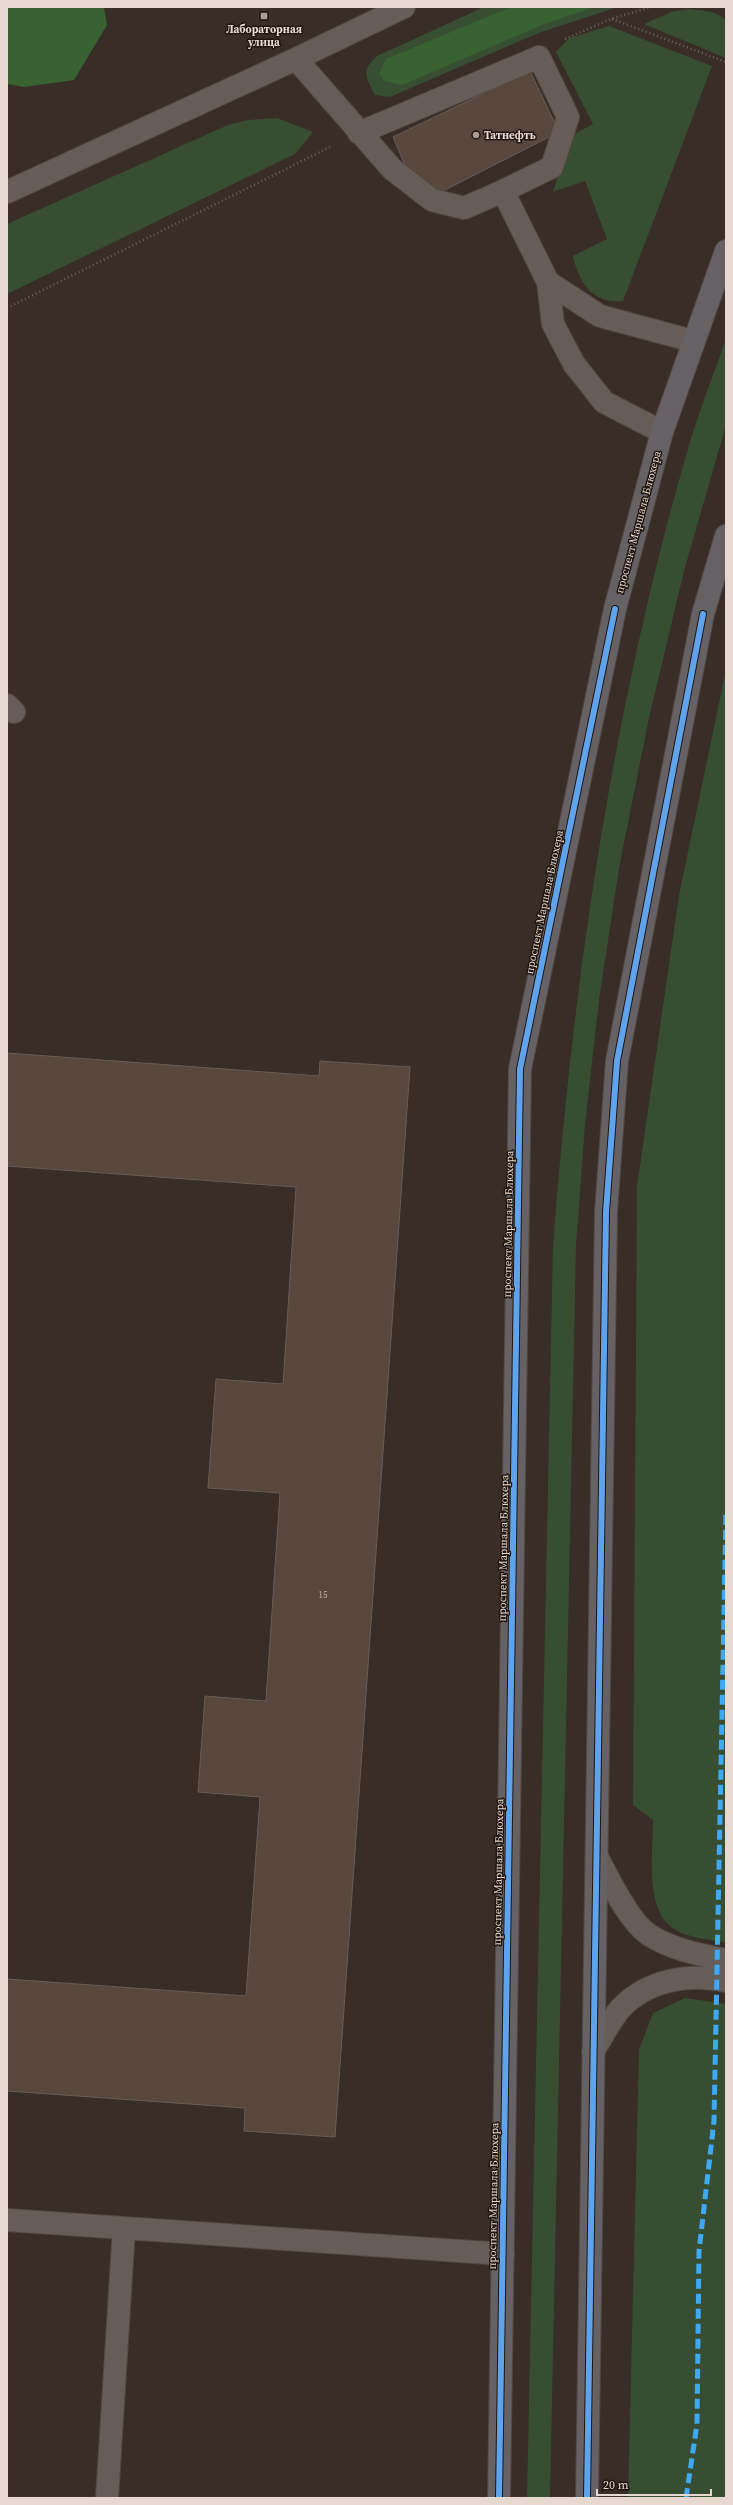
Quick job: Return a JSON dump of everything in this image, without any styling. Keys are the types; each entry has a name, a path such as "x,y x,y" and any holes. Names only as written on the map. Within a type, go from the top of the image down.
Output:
{"main road":[{"name":"проспект Маршала Блюхера","path":"499,2498 520,1069 615,609 662,432 726,251"},
{"path":"587,2498 606,1212 618,1061 703,614 726,536"}],"street":[{"path":"7,192 296,59 404,7"},
{"path":"296,59 359,133 392,169 432,200 464,208 552,167 568,117 539,57 359,133"},
{"path":"503,191 548,282 553,324 574,364 604,402 662,432"},
{"path":"548,282 600,316 693,341"},
{"path":"597,1857 623,1905 647,1933 678,1948 726,1960"},
{"path":"594,2051 620,2009 648,1987 677,1978 726,1981"},
{"path":"7,2220 502,2254"},
{"path":"107,2498 124,2228"}],"path":[{"path":"539,57 565,39 611,19 651,7"},
{"path":"611,19 726,62"},
{"path":"7,308 359,133"}],"green space":[{"path":"7,7 104,7 107,25 74,80 24,87 7,84"},
{"path":"484,7 618,7 541,32 390,97 375,95 366,74 368,66 377,56"},
{"path":"511,7 594,7 544,24 402,85 384,81 379,74 386,59"},
{"path":"689,9 714,13 723,17 726,21 726,58 644,24 671,12"},
{"path":"609,26 712,66 623,301 604,299 589,290 583,283 575,266 573,256 607,239 585,181 553,192 571,136 593,124 556,52 569,38"},
{"path":"277,118 313,132 295,154 7,294 7,224 228,125 248,120"},
{"path":"726,339 726,425 684,571 649,718 619,868 599,1000 585,1124 576,1246 550,2498 527,2498 553,1245 562,1142 586,938 601,836 619,735 640,634 664,534 692,435"},
{"path":"726,670 726,1943 689,1936 670,1926 662,1917 657,1905 652,1877 653,1820 633,1805 637,1187 679,895"},
{"path":"685,1998 726,2004 726,2498 628,2498 639,2050 653,2013"}],"building":[{"name":"Татнефть","path":"530,71 559,132 435,195 408,172 393,137"},
{"path":"7,1053 319,1076 320,1061 410,1067 335,2137 244,2131 245,2108 7,2091 7,1979 246,1996 260,1797 198,1792 205,1696 266,1701 280,1493 208,1488 216,1379 283,1384 296,1187 7,1166"}],"marked path":[{"path":"686,2498 697,2424 699,2251 714,2121 726,1511"}],"cycle path":[{"path":"499,2498 520,1069 615,609"},
{"path":"587,2498 606,1212 617,1061 703,614"}],"place":[{"name":"Лабораторная улица","path":"264,16"},
{"name":"Татнефть","path":"476,135"}]}
